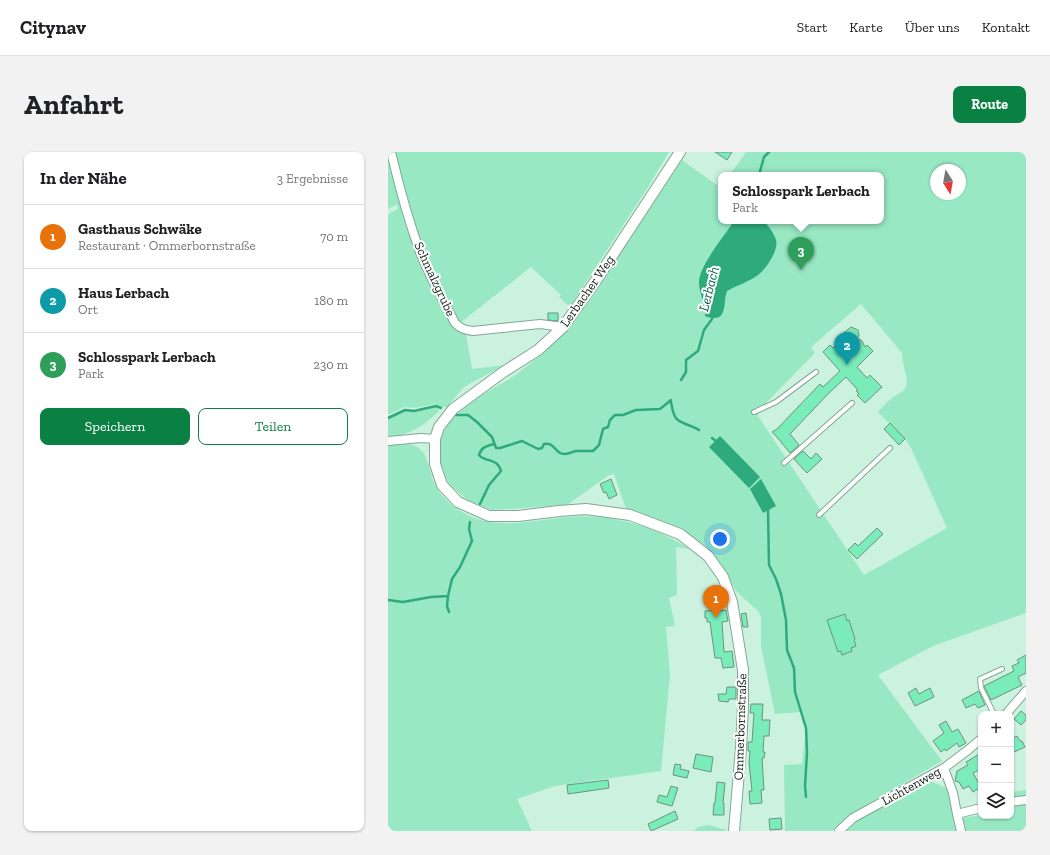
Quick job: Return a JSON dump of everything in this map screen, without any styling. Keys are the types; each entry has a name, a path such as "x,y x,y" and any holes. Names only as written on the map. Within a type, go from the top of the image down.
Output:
{"street":[{"name":"Schmalzgrube","path":"391,152 405,208 420,252 455,323 464,330 473,331 540,324 563,327"},
{"name":"Lerbacher Weg","path":"435,439 439,427 453,409 502,373 538,350 563,327 599,276 680,152"},
{"path":"388,441 421,438 435,439"},
{"name":"Ommerbornstraße","path":"435,439 434,464 442,485 458,502 489,516 518,516 586,509 630,515 680,534 708,556 723,577 732,602 743,670 741,748 734,831"},
{"path":"1009,711 1026,691"},
{"name":"Lichtenweg","path":"839,831 853,818 944,768 978,741"},
{"path":"944,768 953,793 961,831"},
{"path":"1014,802 1026,800"},
{"path":"958,814 978,809"}],"lane":[{"path":"754,412 776,402 816,372"},
{"path":"784,463 852,403"},
{"path":"819,515 890,448"},
{"path":"992,711 981,688 980,679 1002,669"}],"shaded area":[{"path":"392,152 669,152 570,307 559,297 561,295 531,267 460,323 456,318 422,250"},
{"path":"746,152 1026,152 1026,613 933,646 878,675 942,761 848,816 832,831 785,831 784,765 802,764 806,730 802,712 775,714 761,646 761,617 758,611 736,591 723,567 707,547 675,526 626,509 614,474 609,475 567,505 492,510 468,500 449,485 441,463 441,437 451,419 477,398 514,376 545,352 582,310 682,160 718,186 718,224 884,224 884,172 732,172","holes":["861,304 902,353 907,381 906,388 890,400 878,412 905,439 911,448 947,528 864,575 758,416 760,409 815,353 811,347"]},
{"path":"388,157 402,208 454,326 459,331 466,334 472,369 505,365 463,388 447,407 442,407 435,404 415,408 404,407 388,415 388,214 398,209 397,204 388,209"},
{"path":"434,406 440,408 438,408 439,411 428,421 410,432 388,438 388,418 404,410 416,411"},
{"path":"406,441 406,444 414,445 424,454 433,481 439,492 446,500 459,510 480,520 518,523 570,517 601,517 632,523 648,528 689,549 676,547 677,595 669,598 675,626 666,627 670,675 661,771 555,786 517,799 532,831 388,831 388,444"},
{"path":"928,780 948,789 958,831 846,831 861,818"},
{"path":"1026,790 1026,831 965,831 962,818 978,815 978,819 1014,819 1014,792"},
{"path":"709,825 726,831 694,831 698,827"}],"water":[{"path":"732,224 766,224 776,240 776,249 765,268 751,280 727,291 722,314 716,318 705,316 699,286 700,275 713,251"},
{"path":"720,436 760,477 749,488 709,447"},
{"path":"761,479 776,506 763,513 750,489"}],"building":[{"path":"715,152 732,152 727,160"},
{"path":"548,313 558,313 558,321 548,320"},
{"path":"851,327 858,330 859,336 857,338 862,341 865,347 867,345 873,351 857,367 867,378 870,375 882,387 865,403 857,395 859,394 856,391 858,390 846,377 790,434 799,445 790,453 772,432 777,429 820,384 823,387 840,371 823,352 830,345 833,348 843,338 841,335"},
{"path":"890,423 905,439 899,445 884,429"},
{"path":"803,451 811,459 816,453 822,459 807,473 794,459"},
{"path":"611,479 617,495 609,499 606,492 604,493 600,484"},
{"path":"877,528 883,534 857,559 848,550 855,543 858,546"},
{"path":"713,607 719,607 720,611 726,610 728,621 722,622 724,652 732,651 734,667 723,668 721,658 715,658 710,622 707,622 707,618 705,618 705,611 713,610"},
{"path":"746,613 748,627 743,627 741,614"},
{"path":"845,614 847,621 849,620 856,646 851,648 852,651 842,655 841,651 838,652 827,620"},
{"path":"1026,655 1026,673 1018,677 1022,685 991,700 984,686 1014,671 1012,666 1019,663 1017,660"},
{"path":"727,687 736,687 736,699 729,699 728,702 719,701 718,694 726,694"},
{"path":"916,688 919,694 930,688 934,697 915,706 908,693"},
{"path":"979,691 985,705 978,708 975,704 966,708 962,700"},
{"path":"751,704 763,704 762,720 770,720 769,736 764,736 763,752 765,752 764,758 762,758 764,790 761,790 762,803 750,804 749,791 752,791 749,763 750,751 748,751 748,742 752,742 754,713 750,713"},
{"path":"1021,711 1026,715 1026,720 1021,725 1014,719"},
{"path":"946,721 952,732 958,729 966,743 959,747 957,743 946,751 945,749 941,752 933,741 944,733 939,725"},
{"path":"1017,736 1025,747 1014,752 1014,738"},
{"path":"696,754 713,757 711,772 693,768"},
{"path":"978,755 978,770 973,773 978,782 978,789 973,792 969,786 963,789 959,782 955,781 957,771 968,765 966,762"},
{"path":"675,764 681,765 680,769 689,771 687,778 673,775"},
{"path":"608,780 609,788 568,794 567,785"},
{"path":"717,782 725,783 723,803 724,815 713,815"},
{"path":"671,786 678,788 672,806 657,802 659,795 667,797"},
{"path":"675,811 678,819 651,831 648,824"},
{"path":"781,818 782,829 770,830 769,819"}],"waterway":[{"name":"Lerbach","path":"760,172 764,157 769,152"},
{"name":"Lerbach","path":"681,380 686,372 686,360 698,351 704,330 712,319 712,315"},
{"name":"Lerbach","path":"456,415 468,415 477,422 492,437 496,448 522,441 538,449 542,448 544,444 549,444 560,453 568,454 576,451 593,451 599,445 603,429 608,427 610,420 615,415 623,415 636,410 660,409 671,400"},
{"path":"671,402 676,419 699,430"},
{"name":"Lerbach","path":"388,418 405,410 414,411 436,406 441,408"},
{"path":"712,438 717,442"},
{"path":"480,504 489,485 501,471 497,464 479,455 480,452 487,446 494,444"},
{"path":"768,508 769,565 781,594 786,620 787,650 794,668 795,692 806,728 806,797"},
{"path":"388,600 403,602 431,597 448,596 452,579 460,567 472,541 469,529 470,522"},
{"path":"448,596 447,606 449,612"}],"place":[{"name":"Schlosspark Lerbach","path":"801,270"},
{"name":"Haus Lerbach","path":"847,365"},
{"name":"Gasthaus Schwäke","path":"716,618"}]}
